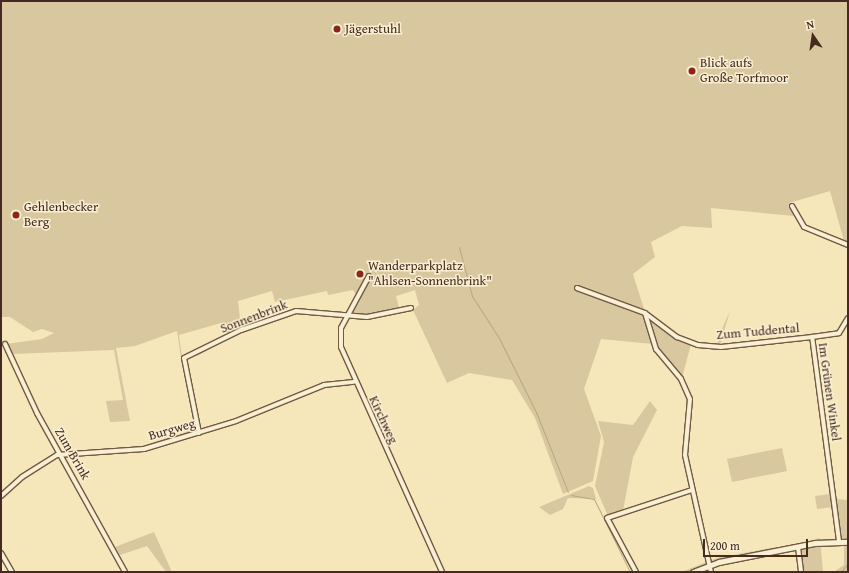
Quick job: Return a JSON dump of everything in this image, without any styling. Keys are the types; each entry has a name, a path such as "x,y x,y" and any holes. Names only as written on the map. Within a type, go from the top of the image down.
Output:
{"street":[{"path":"792,206 800,224 848,245"},
{"name":"Kirchweg","path":"369,276 347,315 340,337 354,382 442,572"},
{"name":"Zum Tuddental","path":"577,288 645,312 677,337 713,347 812,337"},
{"name":"Sonnenbrink","path":"199,433 184,358 241,330 291,312 320,310 367,317 411,308"},
{"path":"645,312 656,349 681,379 690,400 685,455 711,572"},
{"name":"Im Grünen Winkel","path":"839,541 812,337 839,333 848,318"},
{"name":"Zum Brink","path":"5,344 125,572"},
{"name":"Burgweg","path":"1,496 22,477 62,454 144,449 199,433 324,385 354,382"},
{"path":"636,572 607,518 692,490"},
{"path":"693,572 709,565 798,547 839,541 848,542"},
{"path":"798,547 802,572"},
{"path":"1,553 12,572"}],"shaded area":[{"path":"1,1 848,1 848,244 844,241 830,191 789,203 794,216 711,208 712,228 682,226 651,242 655,257 633,274 645,312 576,289 644,313 653,344 601,339 584,389 601,436 593,481 563,494 535,418 512,380 469,373 447,383 413,310 419,305 415,290 396,296 400,312 371,315 350,314 357,296 353,290 328,295 327,291 275,302 272,291 238,301 241,328 226,335 221,323 179,335 182,357 198,354 232,334 297,312 310,314 294,314 235,334 199,355 185,359 200,429 235,419 326,382 347,381 349,386 325,387 235,423 147,450 123,452 195,429 177,331 135,346 116,348 130,421 110,422 106,401 123,400 114,350 12,354 6,344 42,339 54,333 42,329 33,332 10,317 1,317"},
{"path":"730,311 720,345 718,344 721,331"},
{"path":"646,314 691,344 682,378 656,347"},
{"path":"650,401 657,410 633,457 623,511 608,516 595,486 604,442 598,421 633,425"},
{"path":"782,448 787,471 732,482 727,459"},
{"path":"589,486 593,488 596,499 568,498 563,509 550,515 539,507"},
{"path":"831,494 833,507 817,509 815,496"},
{"path":"836,499 848,500 848,572 834,572 844,565 844,544 835,543 835,538 840,537"},
{"path":"154,532 172,572 166,572 147,546 120,555 115,547"},
{"path":"820,538 823,572 800,572 802,568 798,544"},
{"path":"776,547 779,554 714,567 714,572 707,569 681,572 717,558"}],"waterway":[{"path":"459,247 472,296 499,338 536,412 568,492"},
{"path":"571,495 594,499 630,572"},
{"path":"841,572 848,563 847,547"}],"place":[{"name":"Jägerstuhl","path":"337,29"},
{"name":"Blick aufs Große Torfmoor","path":"692,71"},
{"name":"Gehlenbecker Berg","path":"16,215"},
{"name":"Wanderparkplatz \"Ahlsen-Sonnenbrink\"","path":"360,274"}]}
